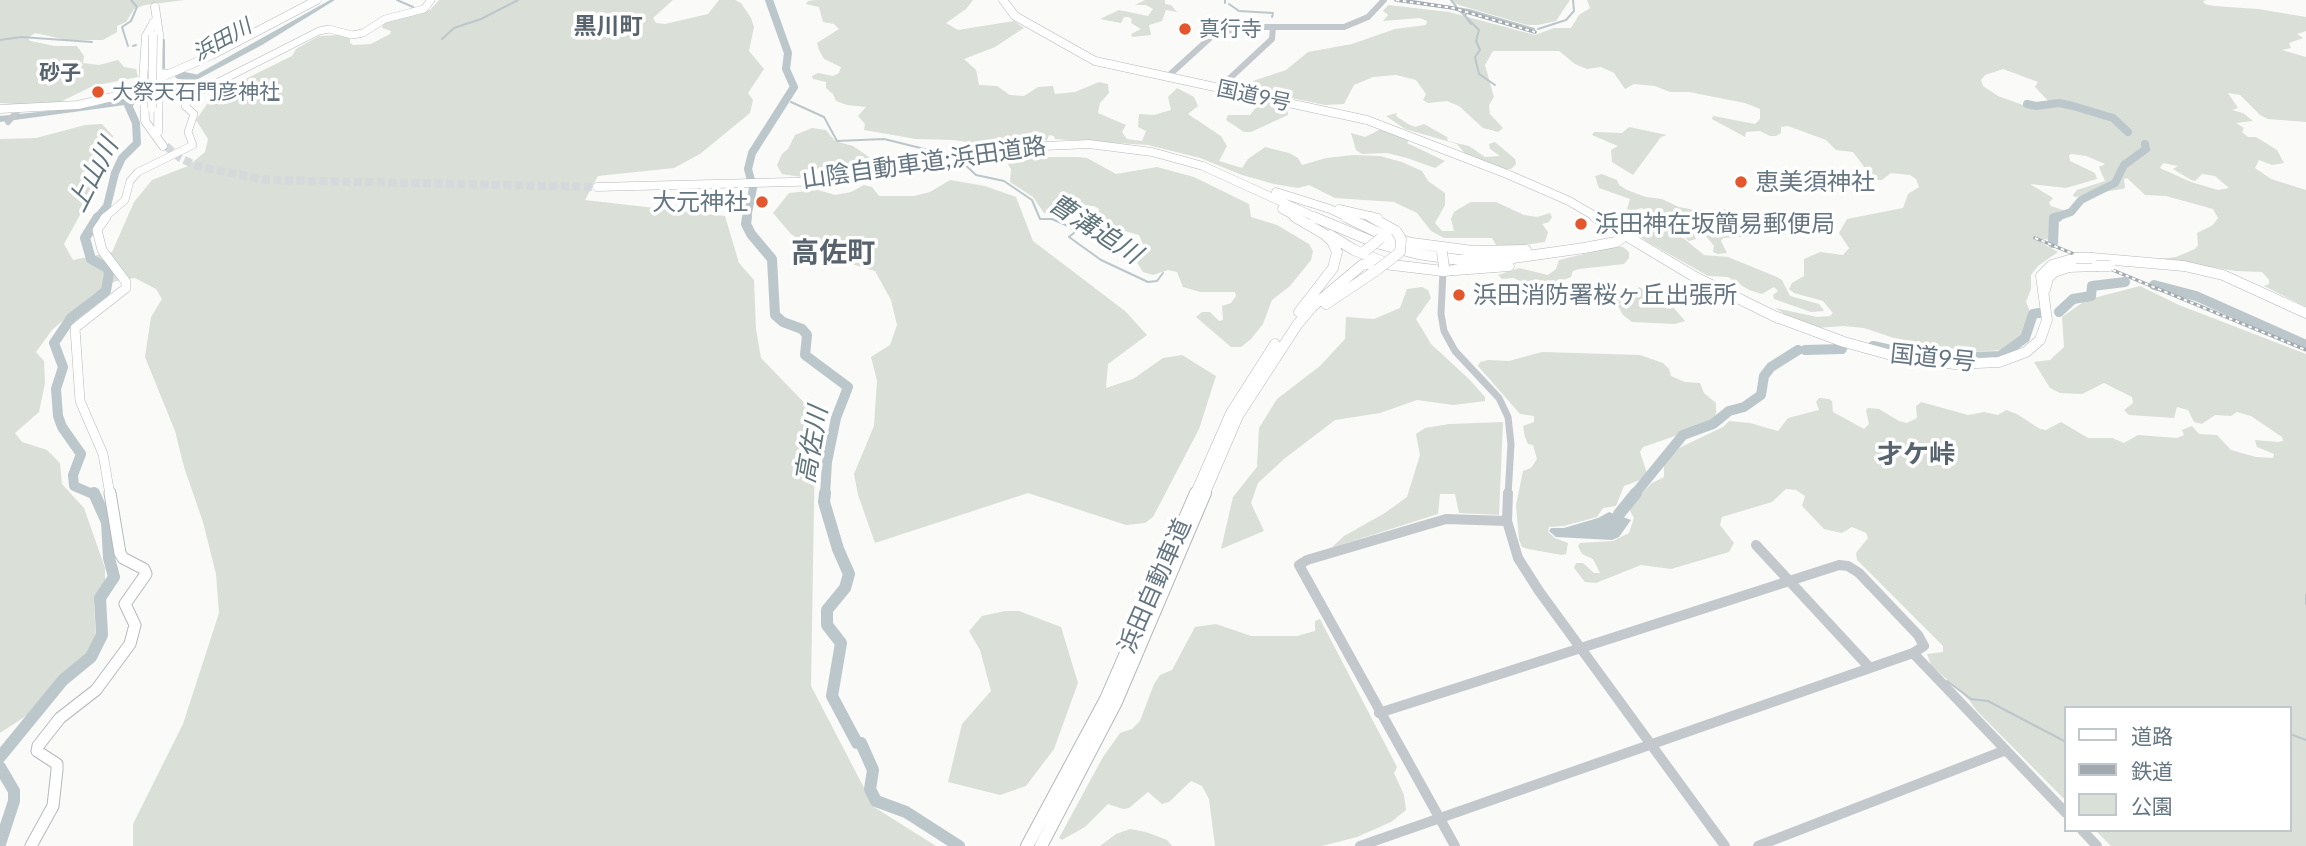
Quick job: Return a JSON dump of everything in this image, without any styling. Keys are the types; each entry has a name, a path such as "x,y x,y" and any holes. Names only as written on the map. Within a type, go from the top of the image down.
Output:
{"highway":[{"path":"0,108 17,110 86,104 130,92 164,74 177,72 317,0"},
{"name":"国道9号","path":"1003,0 1015,16 1084,56 1113,66 1166,78 1367,120 1560,197 1610,226 1622,240"},
{"path":"152,108 150,82 153,35 154,22 155,6 153,35 150,82 152,108 164,146 149,129 152,108 153,35"},
{"name":"山陰自動車道;浜田道路","path":"597,187 791,183 865,176 985,150 1040,144 1089,144 1165,155 1214,170 1348,232 1390,247 1459,260 1524,257"},
{"path":"1089,144 1142,148 1177,155 1337,212 1389,235 1439,250 1520,251 1587,241 1622,240"},
{"path":"1165,155 1222,178 1363,253 1418,269"},
{"name":"国道9号","path":"1516,178 1703,286 1779,318 1882,354 1935,363 1980,365 2007,360 2034,347 2047,324 2041,282 2043,272 2057,262 2076,258 2110,266 2188,270 2247,285"},
{"path":"1277,206 1324,234 1338,252 1334,268 1286,328"},
{"path":"1587,241 1606,234 1599,224"},
{"path":"1286,328 1363,253 1389,235"},
{"path":"1273,359 1298,330 1338,293 1377,270 1400,252 1402,244 1389,235"},
{"path":"1524,257 1622,240"},
{"path":"1524,257 1622,240"},
{"path":"1273,359 1312,307 1356,268 1376,263 1418,269 1443,269 1529,263 1622,240"},
{"path":"1439,250 1443,269"},
{"name":"国道9号","path":"2043,296 2048,278 2054,272 2068,267 2094,262 2184,266 2222,275 2306,313"},
{"name":"浜田自動車道","path":"1177,550 1231,413 1286,328"},
{"name":"浜田自動車道","path":"1177,550 1238,416 1273,359"},
{"path":"1041,846 1071,779 1111,701 1136,668 1170,588 1177,550"},
{"path":"1111,701 1115,662 1151,583 1177,550"},
{"path":"1027,846 1071,779"}],"main road":[{"path":"31,846 53,806 57,771 57,764 37,751 38,746 60,718 96,690 130,643 135,634 135,625 125,604 146,575 144,569 123,558 120,553 103,454 80,401 75,328 126,288 127,282 102,250 97,230 104,218 125,200 130,181 138,172 193,145 187,132 194,114 185,106 191,96 209,89 251,63 276,54 319,31 330,29 350,34 362,33 385,19 424,9 431,0"}],"street":[{"path":"1166,78 1210,38 1236,28 1344,27 1361,21 1381,3"},
{"path":"1229,79 1272,39 1273,27"},
{"path":"8,122 17,110"},
{"path":"1443,269 1441,314 1444,331 1455,351 1499,398 1508,417 1511,444 1507,521 1513,549 1524,571 1725,846"},
{"path":"1455,846 1303,575 1300,564 1446,519 1507,521"},
{"path":"1756,545 1870,668"},
{"path":"1360,846 1913,653 1924,646 1921,638 1852,569 1835,565 1379,713"},
{"path":"1913,653 2064,811"},
{"path":"1758,846 2006,750"},
{"path":"2084,832 2097,846"}],"green space":[{"path":"0,0 185,0 134,9 126,22 117,26 117,32 103,40 67,40 35,33 28,38 30,41 55,46 77,46 84,56 83,63 99,65 118,60 124,67 136,69 138,77 93,86 56,104 27,105 0,103"},
{"path":"439,0 673,0 653,18 656,23 665,24 708,14 719,0 735,0 741,3 751,18 754,27 749,51 764,69 748,93 753,100 750,113 700,154 674,168 598,176 585,200 725,216 739,263 754,280 756,329 761,358 819,418 815,446 811,686 874,807 936,846 133,846 133,824 183,724 219,613 216,574 203,522 175,431 145,357 151,317 162,299 156,289 135,278 116,281 92,295 52,330 36,352 44,361 45,383 39,412 15,433 22,442 47,450 60,463 62,484 84,508 105,568 105,581 94,604 96,641 85,659 60,679 38,708 0,733 0,139 36,138 85,125 102,124 113,136 113,155 64,244 73,260 112,252 134,202 152,180 188,166 205,152 208,139 196,120 207,104 225,89 292,56 296,49 319,36 339,35 350,37 350,43 353,45 371,44 390,34 391,31 382,28 384,22 430,10"},
{"path":"816,0 973,0 966,9 946,23 958,30 1014,21 1024,28 995,47 964,59 976,70 979,85 997,86 1010,95 1024,96 1038,87 1053,86 1055,94 1075,92 1099,82 1108,84 1109,93 1100,103 1098,113 1126,125 1122,132 1127,139 1142,141 1146,131 1138,127 1139,114 1154,115 1171,110 1168,97 1177,88 1194,97 1198,106 1188,114 1221,136 1227,146 1219,161 1242,168 1248,159 1265,147 1289,153 1298,158 1302,165 1326,158 1380,156 1422,171 1428,181 1445,193 1445,205 1435,223 1442,231 1454,231 1451,219 1454,212 1471,202 1496,202 1524,215 1537,217 1550,213 1552,217 1549,222 1542,224 1548,232 1545,242 1504,248 1496,245 1492,238 1444,238 1431,231 1417,213 1394,202 1335,198 1309,185 1298,188 1274,184 1242,175 1200,158 1148,145 1055,139 1049,135 1047,140 986,145 954,140 916,139 864,130 865,124 858,116 866,107 836,101 826,88 826,82 813,79 812,76 818,73 833,76 839,73 841,67 824,59 819,50 817,43 839,29 834,24 823,22 819,7 806,4"},
{"path":"1145,0 1165,0 1165,4 1171,5 1177,12 1166,10 1162,21 1149,25 1151,35 1132,37 1131,34 1141,29 1131,23 1132,19 1128,17 1124,17 1121,23 1100,19 1119,10 1148,16 1153,9 1146,5 1135,5"},
{"path":"1450,0 1570,0 1556,21 1527,25"},
{"path":"1587,0 2207,0 2203,1 2205,4 2214,6 2258,9 2306,17 2306,31 2297,34 2303,38 2289,43 2291,48 2282,50 2306,57 2306,122 2268,119 2260,115 2240,95 2228,93 2238,108 2232,110 2243,113 2253,121 2236,123 2244,128 2242,132 2277,150 2284,163 2272,165 2259,160 2255,168 2271,179 2306,190 2306,307 2264,286 2269,284 2269,280 2262,272 2236,271 2159,259 2176,257 2195,249 2198,245 2197,233 2213,225 2218,218 2213,209 2166,196 2145,195 2127,178 2124,179 2125,188 2074,197 2077,190 2105,181 2099,167 2105,164 2086,156 2072,154 2069,155 2070,161 2095,173 2097,179 2066,188 2030,184 2053,198 2049,203 2051,206 2069,212 2052,218 2052,240 2033,238 2058,252 2038,266 2031,275 2031,289 2026,302 2029,319 2022,335 2003,350 1972,352 1894,338 1864,328 1816,328 1797,322 1775,308 1817,317 1830,316 1833,313 1823,301 1794,293 1789,289 1792,283 1804,276 1804,259 1820,252 1843,255 1849,248 1839,233 1847,219 1903,208 1908,194 1919,187 1916,179 1910,175 1891,173 1882,180 1874,180 1853,152 1836,150 1826,140 1788,126 1781,127 1781,133 1776,136 1760,131 1746,132 1745,137 1712,119 1713,116 1755,124 1760,119 1760,109 1745,103 1689,92 1670,92 1655,86 1634,84 1625,89 1614,73 1601,67 1587,69 1575,64 1559,51 1493,51 1485,65 1494,97 1489,105 1490,114 1503,128 1498,132 1483,128 1459,106 1447,101 1428,103 1423,100 1426,94 1416,80 1396,75 1373,77 1354,85 1344,104 1325,105 1258,91 1253,81 1286,70 1308,52 1352,44 1395,29 1426,25 1427,21 1420,18 1383,21 1388,15 1383,11 1388,5 1449,12 1535,35 1554,28 1571,28 1579,15 1590,8","holes":["2003,69 2038,82 2035,87 2052,105 2023,105 1998,96 1983,86 1981,80 1985,75","2163,163 2178,166 2173,169 2191,180 2195,181 2202,174 2215,176 2229,188 2218,190 2191,182 2160,168"]},
{"path":"1266,102 1288,108 1288,115 1251,132 1244,132 1226,120 1228,115 1250,115 1259,104"},
{"path":"1397,113 1396,116 1408,124 1415,127 1424,124 1447,137 1448,141 1469,146 1485,157 1500,156 1490,149 1489,144 1495,142 1515,159 1516,164 1511,169 1500,169 1466,155 1457,144 1405,129 1386,116"},
{"path":"1629,127 1667,135 1661,137 1633,175 1612,162 1611,150 1618,146 1592,135 1594,132 1622,133"},
{"path":"812,128 826,130 835,141 853,146 873,161 873,169 808,178 782,174 777,165 782,154 788,149 795,135"},
{"path":"1383,128 1410,139 1407,143 1445,161 1435,168 1387,153 1362,154 1356,150 1351,133 1365,137"},
{"path":"1026,157 1087,158 1116,174 1157,167 1194,177 1249,204 1251,217 1277,225 1309,244 1313,251 1311,260 1290,286 1272,300 1263,324 1251,339 1241,347 1231,347 1196,317 1202,312 1210,312 1219,321 1223,320 1222,306 1231,303 1236,296 1235,292 1200,292 1183,287 1177,272 1168,270 1153,275 1143,272 1136,261 1145,249 1139,235 1121,230 1102,233 1095,239 1088,235 1088,228 1099,213 1099,209 1094,206 1085,206 1060,217 1044,213 1033,197 1010,182 1011,169 1006,161"},
{"path":"1602,174 1617,180 1619,185 1627,190 1662,199 1679,207 1700,211 1724,209 1747,216 1763,216 1766,227 1754,236 1723,238 1721,241 1727,253 1718,254 1713,252 1714,246 1705,235 1727,232 1719,223 1690,226 1696,239 1689,241 1655,213 1641,208 1636,210 1666,224 1704,255 1728,257 1777,277 1782,280 1790,296 1819,304 1824,311 1811,312 1774,299 1773,295 1778,291 1774,287 1762,294 1749,290 1728,277 1708,276 1648,242 1632,231 1645,219 1627,209 1630,199 1599,188 1595,176"},
{"path":"950,180 985,186 1016,197 1033,241 1125,311 1147,335 1108,364 1106,388 1133,379 1163,358 1182,355 1216,376 1199,429 1153,517 1145,523 1126,525 1028,493 875,543 858,495 854,474 874,426 877,381 871,357 890,345 897,325 891,300 875,271 825,256 791,234 773,213 789,193 818,190 835,195 851,192 864,185 872,187 879,196 914,196 930,192"},
{"path":"1617,246 1629,252 1629,258 1624,264 1579,269 1566,279 1528,286 1514,278 1502,279 1498,275 1519,268 1548,275 1556,269 1559,260"},
{"path":"2140,286 2179,305 2306,354 2306,846 2111,846 2097,832 2292,832 2292,706 2064,706 2064,799 1969,700 1931,665 1927,654 1943,652 1943,646 1857,560 1856,553 1868,538 1866,533 1852,527 1842,533 1824,529 1802,506 1805,496 1796,490 1786,489 1772,502 1722,517 1720,525 1734,543 1729,552 1671,569 1641,565 1596,583 1585,582 1574,568 1576,563 1583,563 1594,573 1600,573 1593,559 1582,554 1578,546 1580,543 1613,541 1629,533 1634,518 1630,511 1631,504 1652,483 1664,477 1664,464 1679,448 1723,427 1729,421 1750,423 1778,431 1788,418 1819,410 1816,402 1819,398 1832,401 1833,412 1864,429 1869,424 1866,410 1868,408 1879,409 1907,423 1917,418 1916,406 1921,402 1968,415 1984,412 1998,415 2006,410 2040,429 2046,430 2061,422 2088,438 2112,438 2124,443 2138,435 2177,438 2184,435 2182,430 2192,426 2199,434 2217,435 2231,450 2256,457 2273,458 2274,454 2257,447 2255,440 2278,442 2283,441 2282,437 2251,416 2237,412 2231,416 2215,415 2202,424 2194,422 2188,410 2177,407 2174,418 2129,415 2124,410 2133,403 2132,397 2104,383 2082,394 2060,393 2050,388 2034,362 2050,360 2064,347 2062,317 2086,300"},
{"path":"1422,287 1428,290 1431,298 1416,319 1431,344 1469,379 1485,397 1485,401 1453,405 1417,400 1380,413 1335,420 1284,459 1258,483 1251,503 1264,531 1221,549 1233,497 1257,467 1259,428 1277,399 1320,366 1345,339 1346,317 1374,319 1400,308 1407,289"},
{"path":"1639,287 1659,298 1672,301 1673,307 1685,321 1675,324 1632,322 1623,315 1614,299 1624,298"},
{"path":"1542,352 1640,355 1663,363 1671,376 1685,382 1700,383 1704,393 1716,403 1716,415 1707,425 1643,447 1640,452 1647,473 1645,478 1624,486 1616,506 1603,508 1597,517 1549,527 1548,532 1555,538 1568,543 1566,554 1562,555 1522,547 1516,505 1523,471 1531,468 1537,459 1533,445 1528,444 1525,437 1523,426 1534,422 1534,416 1520,414 1478,366 1480,362 1488,360 1509,361"},
{"path":"1503,422 1499,515 1459,513 1455,494 1440,494 1438,514 1331,548 1344,536 1407,497 1420,455 1416,434 1425,428 1449,424"},
{"path":"1019,611 1061,627 1078,683 1054,749 1026,786 1000,795 948,782 962,724 991,691 980,650 969,631 982,616"},
{"path":"1320,619 1397,767 1394,773 1404,795 1406,810 1391,822 1357,837 1322,846 1215,846 1209,799 1202,786 1191,781 1169,802 1162,804 1148,792 1129,808 1123,809 1108,804 1085,827 1062,840 1059,838 1103,757 1120,733 1132,729 1140,721 1154,684 1160,675 1172,670 1195,627 1216,624 1251,636 1297,636 1315,631 1315,621"},
{"path":"1130,829 1167,840 1172,846 1100,846 1116,834"}],"shaded area":[{"path":"330,0 335,0 262,45 183,87 133,103 130,107 132,114 125,105 0,122 0,116 95,106 139,93 169,90"},
{"path":"1609,512 1631,520 1619,537 1612,540 1556,537 1549,531 1551,528 1564,528 1598,518"}],"waterway":[{"path":"128,46 122,27 131,21 137,7 131,0"},
{"path":"397,0 413,7"},
{"path":"442,39 454,28 481,19 518,0"},
{"name":"高佐川","path":"747,218 753,188 748,169 752,153 794,87 786,69 788,53 769,0"},
{"path":"1407,0 1469,10 1534,29"},
{"path":"1451,0 1456,6"},
{"path":"1538,29 1566,20 1574,11 1573,0"},
{"path":"1229,4 1239,11 1273,13 1272,17"},
{"path":"1460,11 1465,16"},
{"path":"1465,16 1479,30 1476,41 1480,50 1475,57 1479,74 1495,85"},
{"path":"1465,16 1471,24"},
{"path":"0,40 21,37 92,42"},
{"path":"164,40 164,68"},
{"path":"179,75 194,78"},
{"name":"曹溝追川","path":"791,102 824,117 837,141 884,139 949,155"},
{"name":"上山川","path":"97,218 107,206 115,173 122,158 137,143 136,123 128,105 130,103"},
{"path":"2027,104 2036,106 2059,103 2073,106 2113,118 2128,132"},
{"path":"2054,218 2071,212 2081,200 2115,183 2124,165 2146,149 2145,144"},
{"name":"曹溝追川","path":"961,161 976,175 1004,181 1032,200 1040,219 1052,219 1070,227 1075,232 1069,237 1101,260 1148,282 1157,281 1163,273"},
{"name":"上山川","path":"95,495 74,486 73,475 81,454 62,427 58,416 56,389 63,367 54,343 71,318 106,291 109,273 107,268 91,259 85,238 98,217"},
{"name":"高佐川","path":"747,217 746,224 751,234 772,259 775,315 783,322 802,329 807,335 805,355 848,387 836,418 827,462 825,495"},
{"path":"2054,218 2058,217"},
{"path":"2053,243 2054,218"},
{"path":"2059,312 2073,299 2091,296 2092,286 2125,282"},
{"path":"2154,285 2196,296 2306,345"},
{"path":"1873,346 1909,354 1949,358 2000,356 2025,338 2033,314 2039,313"},
{"path":"1805,350 1842,349"},
{"path":"1634,495 1683,435 1713,424 1729,411 1744,407 1761,395 1764,376 1771,367 1798,350"},
{"name":"高佐川","path":"825,493 824,502 838,549 849,574 845,588 827,610 827,625 841,643 832,696 857,743 861,743 873,770 870,789 876,801 906,812 959,846"},
{"path":"1619,514 1636,493"},
{"name":"上山川","path":"0,757 63,680 91,657 102,635 100,598 114,577 109,558 107,522 95,495"},
{"path":"2306,595 2306,604"},
{"path":"1947,681 1971,699 1988,701 2064,741"},
{"path":"2292,735 2306,740"},
{"name":"上山川","path":"0,767 14,791 14,801 0,844"}],"tunnel":[{"path":"166,146 180,158 197,166 267,180 597,187"}],"railway":[{"path":"1396,0 1453,8 1535,32"},
{"path":"2035,238 2306,350"}],"place":[{"name":"真行寺","path":"1185,29"},
{"name":"大祭天石門彦神社","path":"98,92"},
{"name":"恵美須神社","path":"1741,182"},
{"name":"大元神社","path":"762,202"},
{"name":"浜田神在坂簡易郵便局","path":"1581,224"},
{"name":"浜田消防署桜ヶ丘出張所","path":"1459,295"}],"district":[{"name":"黒川町","path":"608,27"},
{"name":"砂子","path":"60,73"},
{"name":"高佐町","path":"833,253"},
{"name":"才ケ峠","path":"1916,455"}],"water label":[{"name":"浜田川","path":"222,40"}]}
